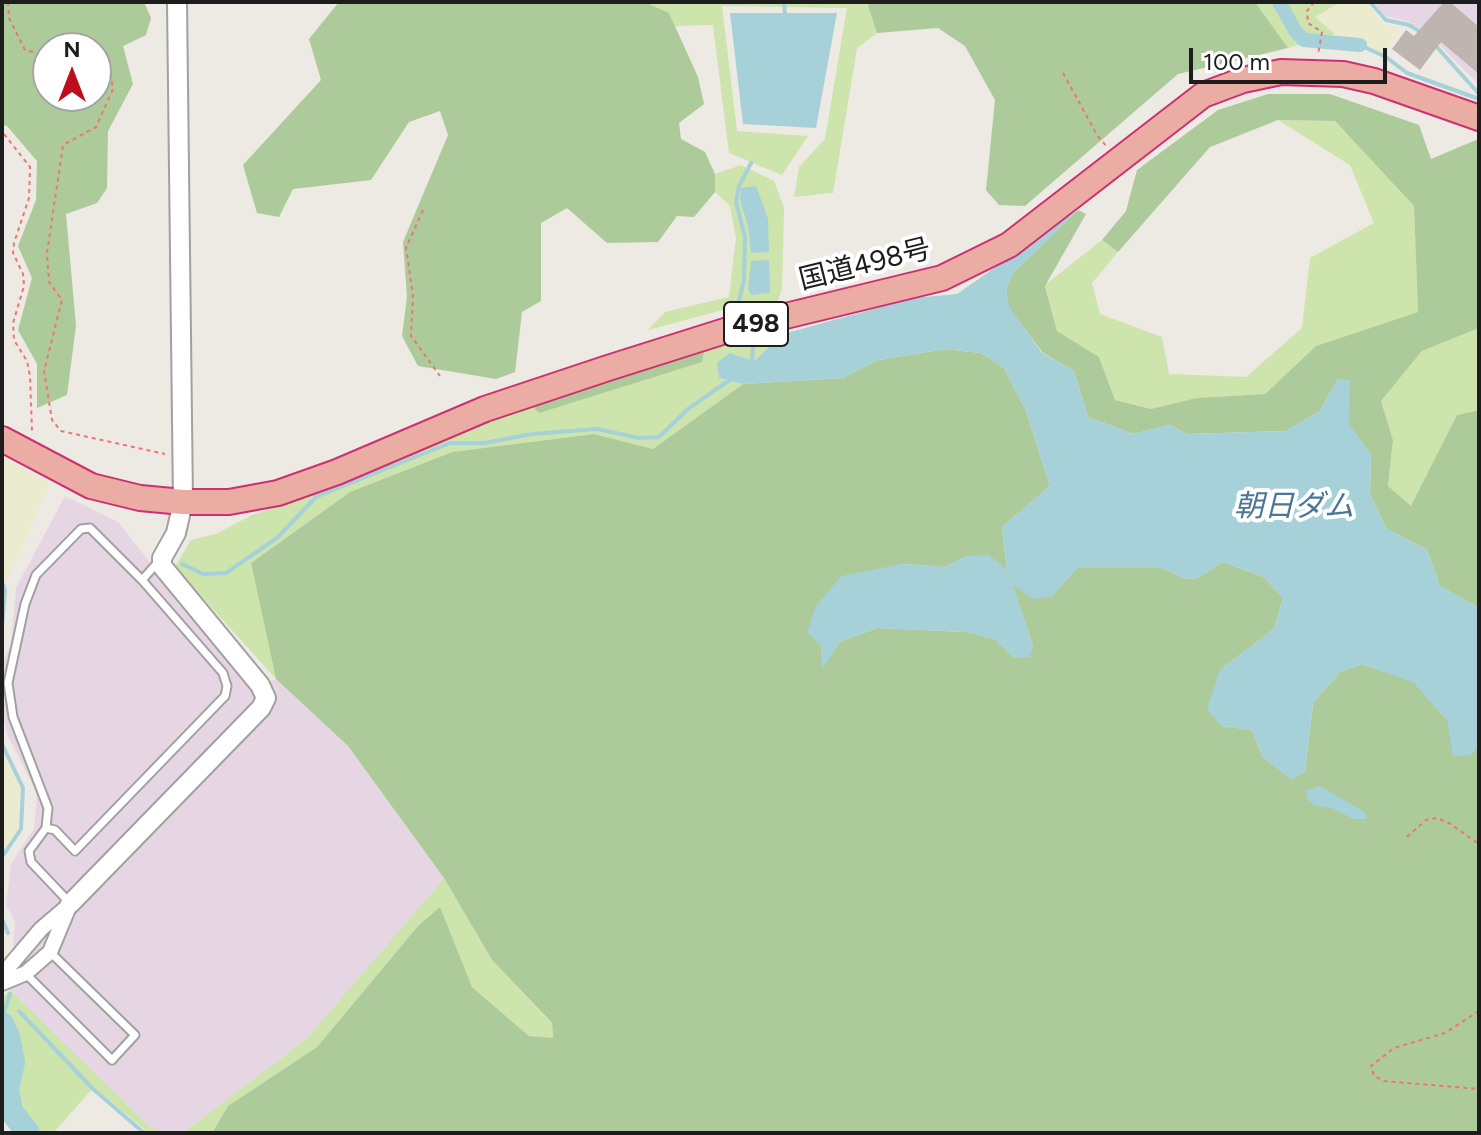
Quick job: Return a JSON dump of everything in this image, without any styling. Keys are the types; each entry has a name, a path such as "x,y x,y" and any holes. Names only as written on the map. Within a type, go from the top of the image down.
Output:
{"highway":[{"name":"国道498号","path":"2,439 91,486 140,498 229,502 278,493 337,472 485,409 594,372 728,330 942,278 1009,245 1203,95 1243,80 1281,72 1343,74 1384,84 1479,118"}],"street":[{"path":"2,975 41,929 70,904 261,708 266,698 260,685 162,566 162,558 176,533 183,502 177,2"},
{"path":"2,983 26,973 50,952 70,904"}],"lane":[{"path":"46,828 55,830 75,851 225,696 227,686 223,673 142,580 90,528 81,529 36,575 25,604 8,683 13,717 48,808 46,828 29,851 31,862 70,904"},
{"path":"142,580 162,558"},
{"path":"26,973 112,1060 135,1035 50,952"}],"path":[{"path":"8,2 9,18 25,50 32,52"},
{"path":"1314,2 1307,11 1308,23 1322,32 1321,48"},
{"path":"1063,73 1097,135 1118,160"},
{"path":"103,112 96,127 63,145 47,253 49,282 62,300 44,371 52,420 61,431 182,457"},
{"path":"4,134 30,167 29,198 13,253 23,274 24,286 13,323 14,340 27,361 30,376 32,436 26,452"},
{"path":"423,210 406,248 413,295 411,336 440,376"},
{"path":"1407,837 1426,820 1437,818 1479,844"},
{"path":"1479,1011 1445,1033 1394,1048 1371,1066 1371,1072 1384,1081 1479,1089"}],"shaded area":[{"path":"1374,2 1479,2 1479,85 1426,31 1407,21 1385,16"},
{"path":"65,496 118,522 250,689 276,679 348,746 444,878 306,1039 183,1133 165,1133 150,1127 10,990 15,922 6,904 11,864 34,829 37,793 7,734 2,707 2,665 11,644 16,588"}],"green space":[{"path":"2,2 144,2 151,18 146,35 123,46 133,84 108,131 107,188 97,203 66,214 76,326 67,395 37,408 37,364 18,330 32,278 18,246 36,200 37,161 7,126 2,125"},
{"path":"339,2 645,2 669,13 698,77 704,104 679,123 681,139 705,152 715,174 715,192 694,217 677,216 658,242 607,243 567,208 541,223 541,301 522,312 515,372 496,379 418,366 402,336 407,297 403,242 448,135 440,111 409,122 371,180 293,189 279,217 257,213 243,165 321,80 309,39"},
{"path":"645,2 867,2 877,33 857,48 833,193 794,197 799,167 825,139 847,8 722,6 737,131 808,136 782,175 729,153 713,25 675,26 669,13"},
{"path":"867,2 1255,2 1288,48 1178,74 1025,206 999,205 986,190 995,100 965,46 938,28 877,33"},
{"path":"1255,2 1340,2 1315,17 1335,34 1288,48"},
{"path":"1340,2 1366,2 1383,24 1400,29 1383,53 1335,34 1315,17"},
{"path":"1268,94 1330,94 1419,125 1431,159 1479,141 1479,328 1422,351 1381,401 1393,440 1388,486 1411,506 1457,415 1479,410 1479,608 1440,586 1427,550 1386,528 1370,494 1371,455 1349,425 1338,379 1319,412 1286,431 1187,434 1170,425 1133,434 1088,417 1074,371 1043,353 1009,308 1006,291 1012,274 1078,210 1086,214 1045,286 1057,331 1099,357 1115,400 1151,409 1196,398 1265,394 1316,346 1418,312 1414,206 1335,121 1278,120 1210,147 1118,252 1102,240 1126,211 1137,170 1218,110"},
{"path":"1278,120 1335,121 1414,206 1418,312 1316,346 1265,394 1196,398 1151,409 1115,400 1099,357 1057,331 1045,285 1102,240 1118,252 1092,283 1100,314 1162,337 1169,374 1246,377 1302,328 1310,258 1374,223 1350,165"},
{"path":"741,165 774,181 784,208 782,288 778,301 733,311 730,308 648,330 665,312 729,297 736,238 730,206 715,192 715,174"},
{"path":"1479,328 1479,410 1457,415 1412,507 1388,486 1393,440 1381,401 1422,351"},
{"path":"783,334 754,361 730,353 719,378 743,384 653,449 594,434 452,452 350,492 251,563 276,679 175,567 191,540 216,534 252,515 319,492 492,416 705,346"},
{"path":"705,346 702,362 539,413 531,404"},
{"path":"945,349 981,353 1004,368 1026,411 1050,486 1002,527 1007,571 967,556 945,567 902,564 821,646 823,666 841,641 877,628 967,632 995,639 1014,658 1033,646 1012,583 1051,597 1077,568 1162,568 1186,579 1197,578 1223,562 1264,577 1283,598 1274,629 1220,670 1221,726 1252,730 1262,756 1291,779 1305,772 1313,703 1340,672 1361,664 1413,681 1447,720 1470,755 1479,745 1479,1133 212,1133 228,1106 317,1047 418,926 440,907 472,987 529,1036 553,1038 552,1023 492,960 444,878 348,746 276,679 251,563 350,492 452,452 594,434 653,449 743,384 842,378 878,360"},
{"path":"2,457 50,483 3,589 2,600"},
{"path":"2,749 21,789 18,828 2,854"},
{"path":"444,878 492,960 552,1024 553,1039 529,1036 472,987 440,908 418,926 317,1047 228,1106 212,1133 183,1133 306,1039"},
{"path":"10,990 150,1127 165,1133 146,1133 94,1087 53,1133 34,1133 16,1106 18,1057 2,1013 2,998"}],"water":[{"path":"730,13 837,13 816,128 743,124"},
{"path":"756,186 768,219 769,252 751,253 748,226 740,200 741,188"},
{"name":"朝日ダム","path":"1078,210 1012,274 1006,291 1010,308 1042,353 1074,371 1088,417 1133,434 1170,425 1187,434 1286,431 1319,412 1338,379 1350,380 1349,424 1371,455 1370,494 1386,528 1427,550 1440,586 1479,608 1479,745 1471,755 1453,756 1447,720 1413,682 1361,664 1340,672 1313,703 1305,772 1291,779 1262,756 1252,730 1221,726 1207,709 1220,670 1274,629 1283,598 1264,577 1223,562 1197,578 1186,579 1162,568 1078,568 1051,597 1033,599 1013,585 1033,646 1030,657 1014,658 995,639 967,632 877,628 841,641 822,668 821,646 807,632 816,606 841,576 902,564 945,567 967,556 989,555 1007,570 1002,527 1050,486 1026,411 1004,368 981,353 945,349 878,360 842,378 743,384 719,378 717,363 730,353 754,361 783,334 914,298 957,294"},
{"path":"769,260 770,293 751,295 748,289 751,261"},
{"path":"1320,786 1366,813 1367,819 1354,819 1329,807 1315,806 1307,799 1306,790"}],"building":[{"path":"1444,2 1450,2 1479,27 1479,74 1441,42 1420,70 1392,49 1406,30 1414,36"}],"waterway":[{"path":"784,2 785,16"},
{"path":"1279,2 1304,40 1360,45"},
{"path":"1370,2 1386,20 1409,25 1421,32"},
{"path":"1360,45 1386,57 1407,73 1479,99"},
{"path":"1436,46 1479,94"},
{"path":"737,308 744,280 745,237 736,202 739,186 751,163"},
{"path":"752,363 753,346"},
{"path":"182,564 203,574 226,573 277,538 316,497 450,443 484,443 532,434 597,429 639,438 659,437 688,409 731,379"},
{"path":"2,582 5,590 2,626"},
{"path":"2,744 23,788 21,829 2,857"},
{"path":"2,919 8,933"},
{"path":"2,1018 10,994"},
{"path":"19,1011 92,1088 144,1133"},
{"path":"2,1024 8,1036 13,1062 7,1090 11,1111 28,1133"}]}
